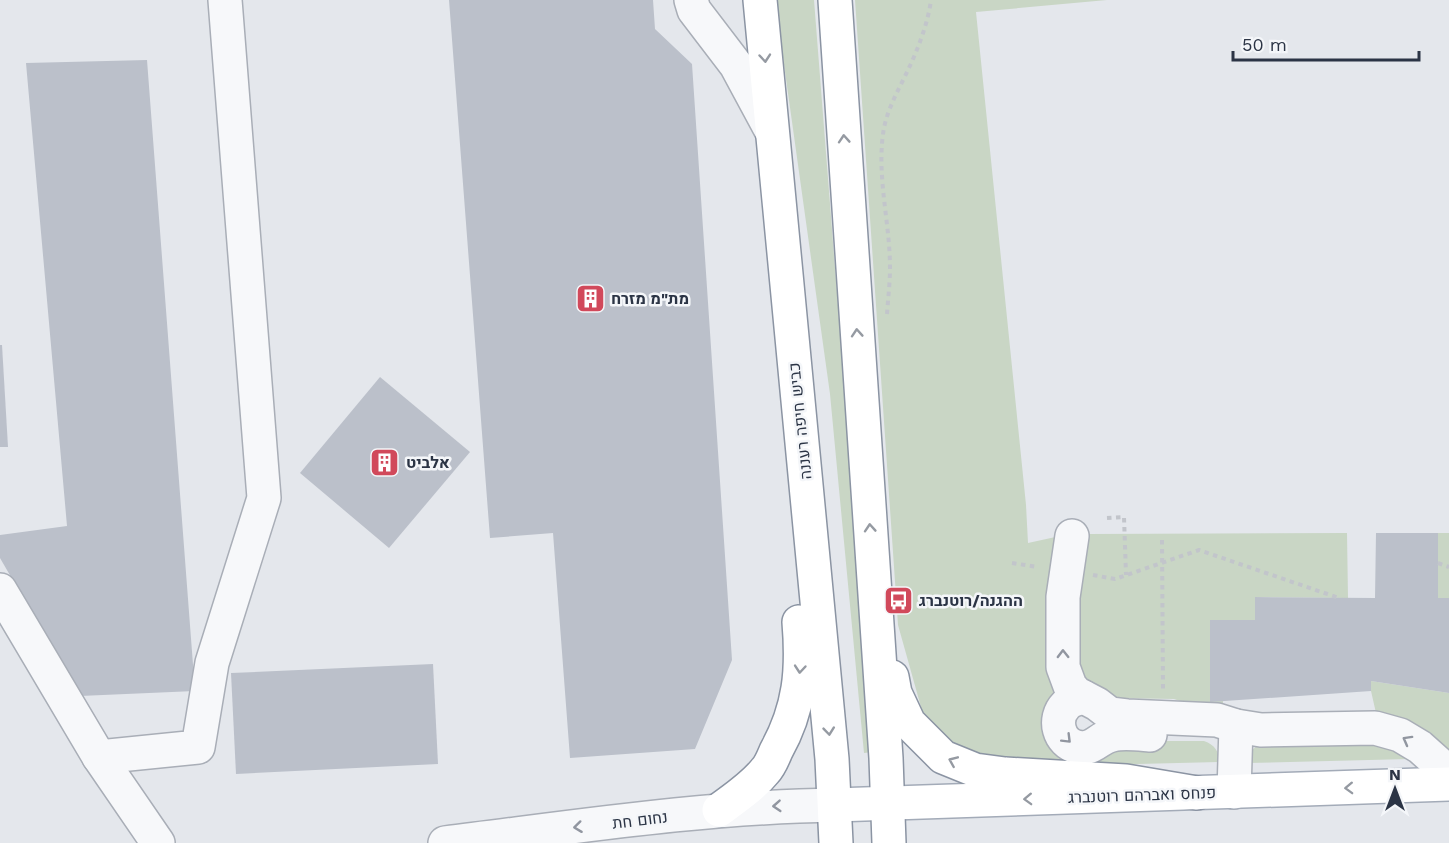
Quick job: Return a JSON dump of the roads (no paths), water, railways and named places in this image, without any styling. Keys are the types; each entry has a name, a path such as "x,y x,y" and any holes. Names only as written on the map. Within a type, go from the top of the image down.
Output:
{"main road":[{"name":"כביש חיפה רעננה","path":"760,0 835,805 836,843"},
{"path":"835,0 889,804 889,843"},
{"path":"719,810 748,788 766,770 786,734 798,699 801,651 787,479 785,276"},
{"path":"874,586 895,693 909,723 943,757 975,770 1005,774 1126,781 1197,793"},
{"name":"פנחס ואברהם רוטנברג","path":"835,805 1449,784"}],"street":[{"path":"99,757 198,747 212,663 264,498 225,0"},
{"path":"691,0 694,10 736,65 771,130"},
{"path":"1072,536 1063,597 1063,667 1070,686 1076,693 1110,714 1217,720 1236,738 1234,792"},
{"path":"0,590 99,757 158,843"},
{"path":"1083,697 1066,705 1058,719 1061,735 1073,746 1097,745 1108,736 1115,734 1214,735 1222,738 1236,738 1261,730 1375,728 1400,735 1420,747 1439,764 1449,779"},
{"name":"נחום חת","path":"445,843 719,810 784,805 835,805"}],"place":[{"name":"מת\"מ מזרח","path":"590,298"},
{"name":"אלביט","path":"385,462"},
{"name":"ההגנה/רוטנברג","path":"898,600"}]}
